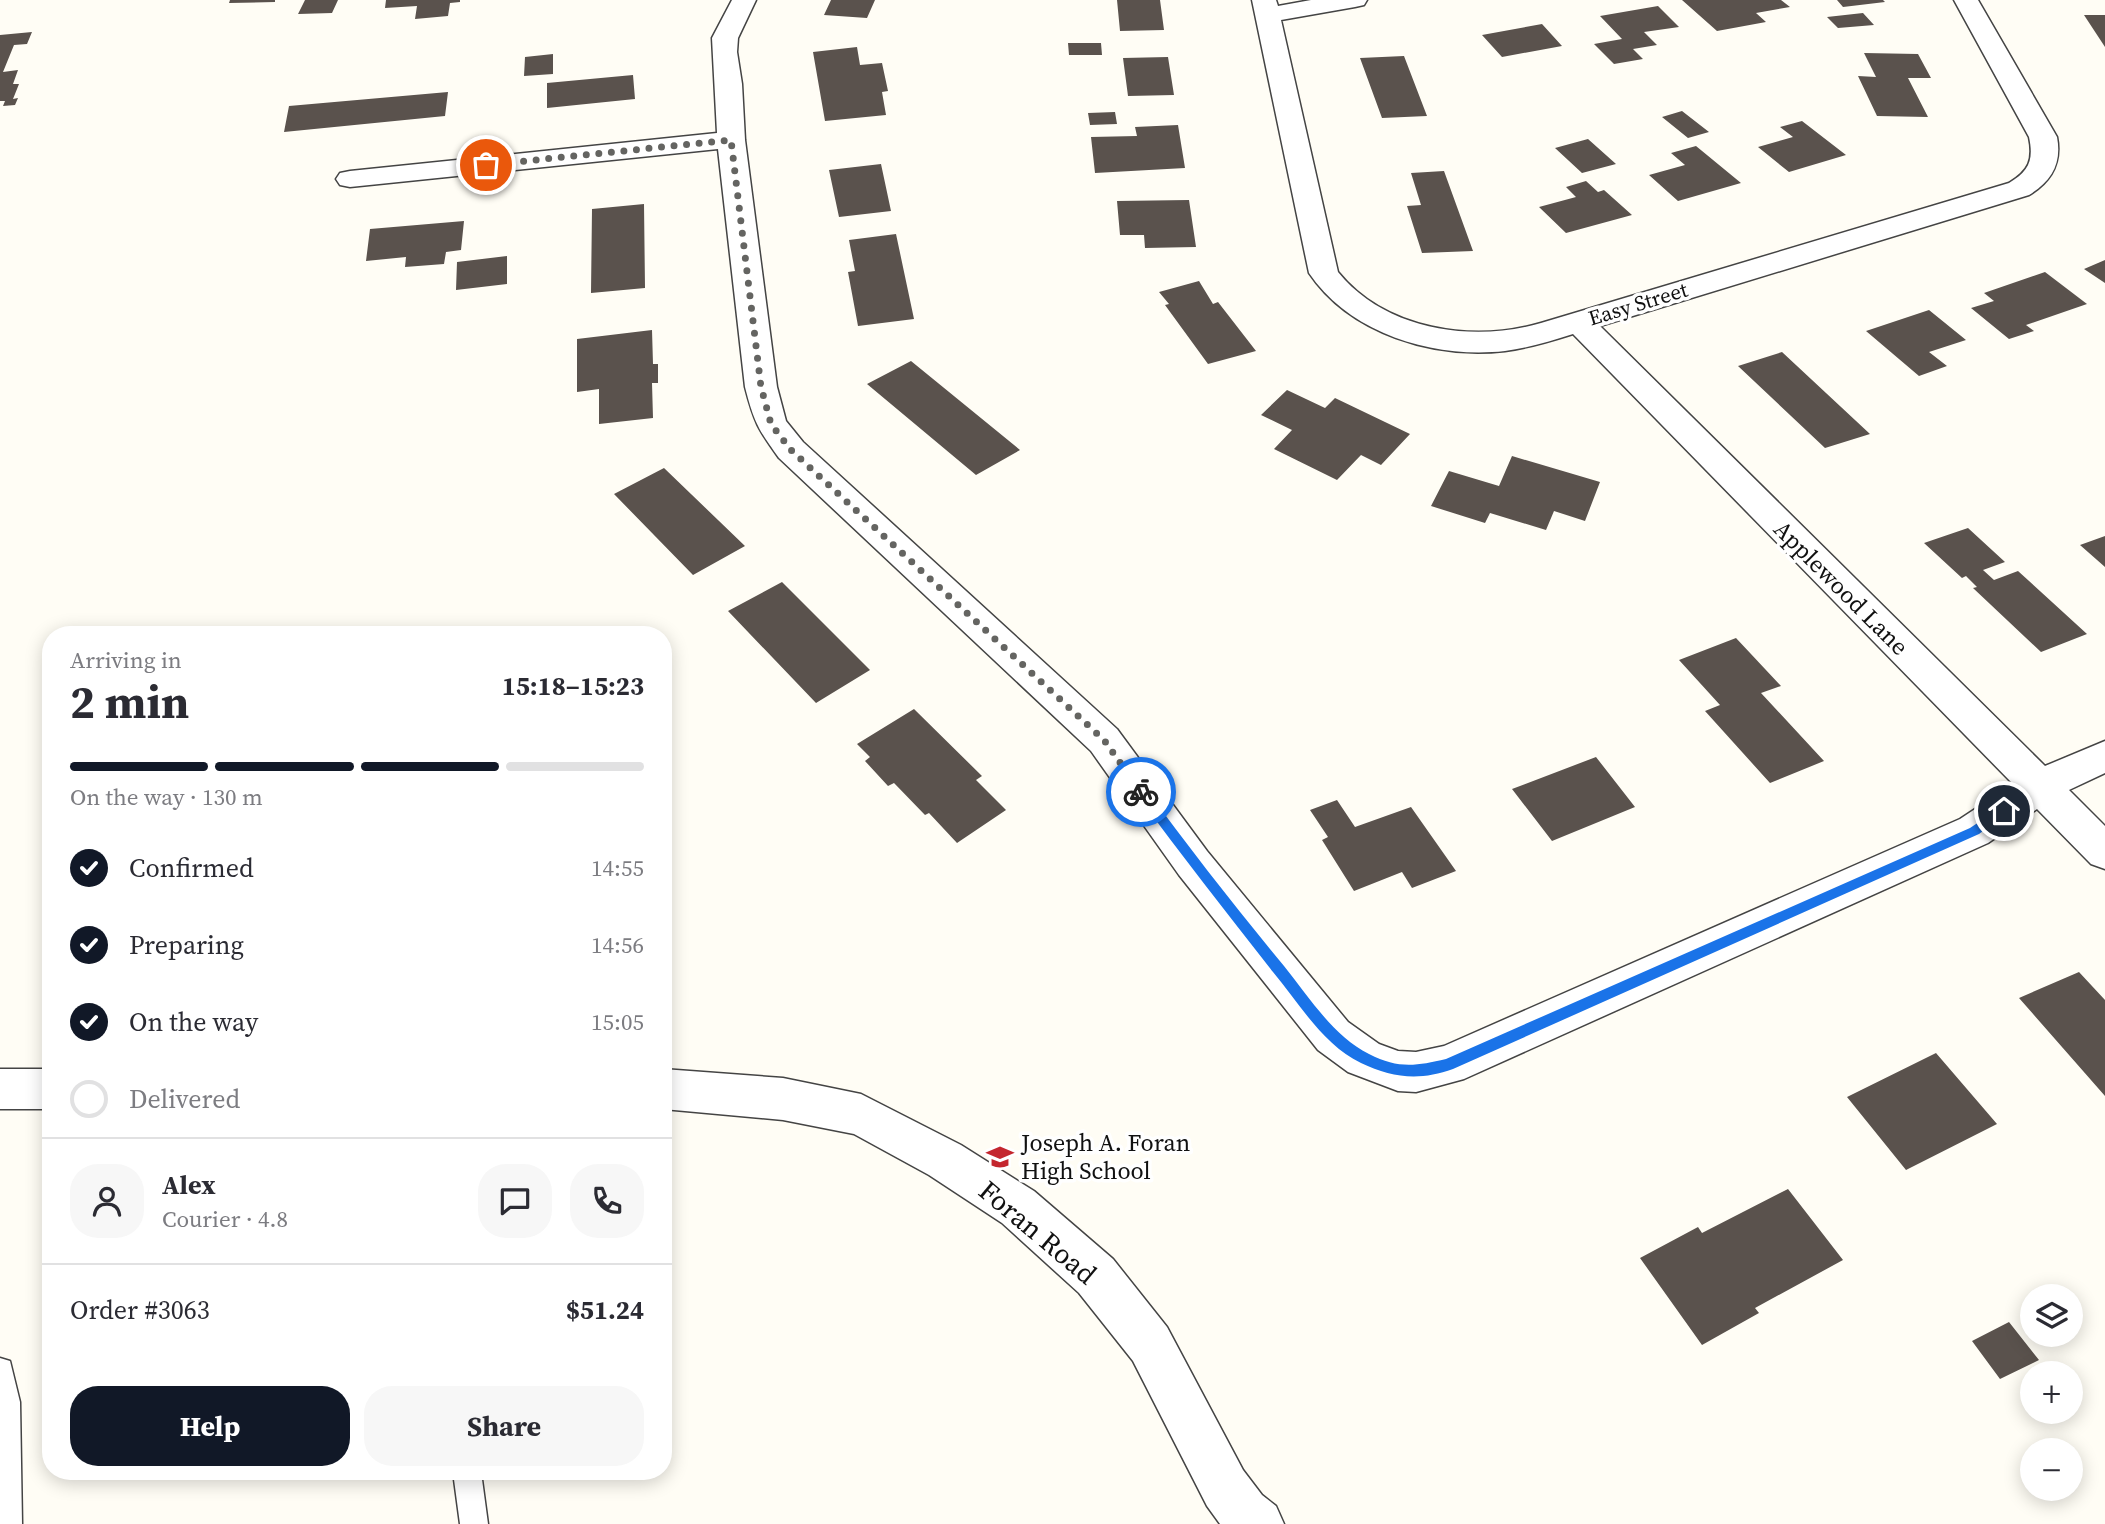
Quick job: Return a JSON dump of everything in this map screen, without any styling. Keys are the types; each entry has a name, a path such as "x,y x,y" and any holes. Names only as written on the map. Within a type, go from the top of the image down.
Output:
{"street":[{"path":"744,0 724,45 731,140 761,387 771,424 791,450 1104,740 1193,863 1333,1036 1355,1053 1398,1071 1416,1072 1448,1065 1974,831 2038,787 2105,756"},
{"path":"1265,7 1356,0"},
{"name":"Easy Street","path":"1265,7 1324,273 1349,301 1367,313 1396,325 1461,341 1503,341 1579,322 2018,189 2032,182 2045,166 2047,156 2043,137 1966,0"},
{"path":"349,179 731,140"},
{"name":"Applewood Lane","path":"1579,322 2105,852"},
{"path":"0,1088 42,1089"},
{"name":"Foran Road","path":"672,1090 783,1099 861,1115 946,1160 1018,1207 1096,1276 1150,1344 1225,1488 1244,1513 1258,1524"}],"lane":[{"path":"0,1371 6,1402 8,1524"},
{"path":"468,1480 474,1524"}],"building":[{"path":"230,0 275,0 275,2 229,3"},
{"path":"305,0 338,0 332,13 298,14"},
{"path":"386,0 460,2 450,3 448,16 415,19 417,6 385,8"},
{"path":"831,0 875,0 867,18 824,15"},
{"path":"1117,0 1160,0 1164,30 1120,31"},
{"path":"1682,0 1781,0 1790,7 1756,13 1766,22 1717,31"},
{"path":"1837,0 1883,0 1885,2 1843,7"},
{"path":"1658,6 1679,27 1644,32 1657,45 1633,49 1643,59 1614,64 1594,44 1622,39 1600,16"},
{"path":"1863,13 1874,25 1838,28 1827,17"},
{"path":"2084,15 2105,15 2105,47"},
{"path":"1542,24 1562,46 1502,57 1482,35"},
{"path":"32,32 27,44 14,45 3,72 18,70 13,84 19,84 13,99 18,98 15,105 3,106 5,101 0,101 0,35"},
{"path":"1068,43 1101,43 1102,55 1069,55"},
{"path":"857,47 860,65 882,63 888,91 882,92 886,115 825,121 813,52"},
{"path":"1864,53 1918,54 1931,78 1908,78 1928,117 1877,116 1858,76 1876,77"},
{"path":"553,54 553,74 524,76 525,57"},
{"path":"1404,56 1427,116 1382,118 1360,58"},
{"path":"1168,57 1174,95 1128,96 1123,58"},
{"path":"633,75 635,99 547,108 547,83"},
{"path":"448,92 445,116 284,132 289,106"},
{"path":"1682,111 1709,132 1688,138 1662,117"},
{"path":"1115,112 1117,124 1090,125 1088,113"},
{"path":"1802,121 1846,155 1789,172 1758,147 1793,137 1780,127"},
{"path":"1178,125 1185,168 1095,173 1091,137 1137,136 1135,127"},
{"path":"1588,139 1616,164 1582,173 1555,148"},
{"path":"1696,146 1741,183 1678,201 1649,175 1685,165 1671,153"},
{"path":"881,164 891,211 839,217 829,170"},
{"path":"1444,171 1473,251 1422,253 1407,206 1421,205 1411,173"},
{"path":"1586,181 1598,192 1604,190 1632,215 1566,233 1539,207 1576,197 1566,187"},
{"path":"1189,200 1196,247 1145,248 1144,235 1120,235 1117,201"},
{"path":"644,204 645,288 591,293 592,209"},
{"path":"464,221 461,250 446,252 444,264 405,267 406,257 366,261 370,229"},
{"path":"896,234 914,319 858,326 848,272 855,271 849,240"},
{"path":"507,256 507,284 456,290 457,262"},
{"path":"2105,260 2105,283 2084,269"},
{"path":"2045,272 2087,304 2026,325 2034,331 2009,339 1971,308 1994,301 1984,293"},
{"path":"1199,281 1213,304 1218,302 1256,351 1208,364 1165,305 1169,304 1159,292"},
{"path":"1929,310 1966,340 1929,352 1947,366 1919,376 1866,331"},
{"path":"652,330 653,364 658,364 658,383 652,383 653,418 599,424 599,389 577,392 577,339"},
{"path":"1782,352 1870,434 1825,448 1738,366"},
{"path":"911,361 1020,450 976,475 867,384"},
{"path":"1287,390 1325,408 1335,398 1410,434 1381,465 1361,455 1337,480 1274,449 1292,430 1261,415"},
{"path":"1512,456 1600,482 1585,521 1554,511 1546,530 1490,513 1485,523 1431,506 1449,471 1499,486"},
{"path":"664,468 745,546 693,575 614,494"},
{"path":"1968,528 2005,562 1983,570 1994,580 2018,571 2087,634 2041,652 1973,588 1977,587 1966,576 1962,578 1924,543"},
{"path":"2105,536 2105,567 2080,545"},
{"path":"782,582 870,670 816,703 728,611"},
{"path":"1736,638 1781,686 1761,693 1824,761 1770,783 1705,711 1720,705 1679,660"},
{"path":"914,709 982,776 976,780 1006,810 957,843 929,813 925,815 894,783 888,786 865,761 870,757 857,744"},
{"path":"1596,757 1635,807 1552,841 1512,789"},
{"path":"1337,800 1355,827 1411,807 1456,871 1412,888 1402,872 1354,891 1322,840 1328,837 1310,810"},
{"path":"2079,972 2105,1000 2105,1096 2019,998"},
{"path":"1936,1053 1997,1124 1906,1170 1847,1097"},
{"path":"1788,1189 1843,1260 1755,1308 1759,1313 1702,1345 1640,1258 1698,1227 1702,1233"},
{"path":"2009,1322 2020,1336 2020,1347 2029,1347 2039,1360 2020,1361 2020,1369 2000,1379 1972,1341"}],"way so far":[{"path":"486,165 731,140 761,387 771,424 791,450 1104,740 1141,792"}],"place":[{"name":"Joseph A. Foran High School","path":"1000,1157"}],"route":[{"path":"1141,792 1193,863 1333,1036 1347,1048 1379,1065 1398,1071 1416,1072 1448,1065 1974,831 2004,811"}]}
